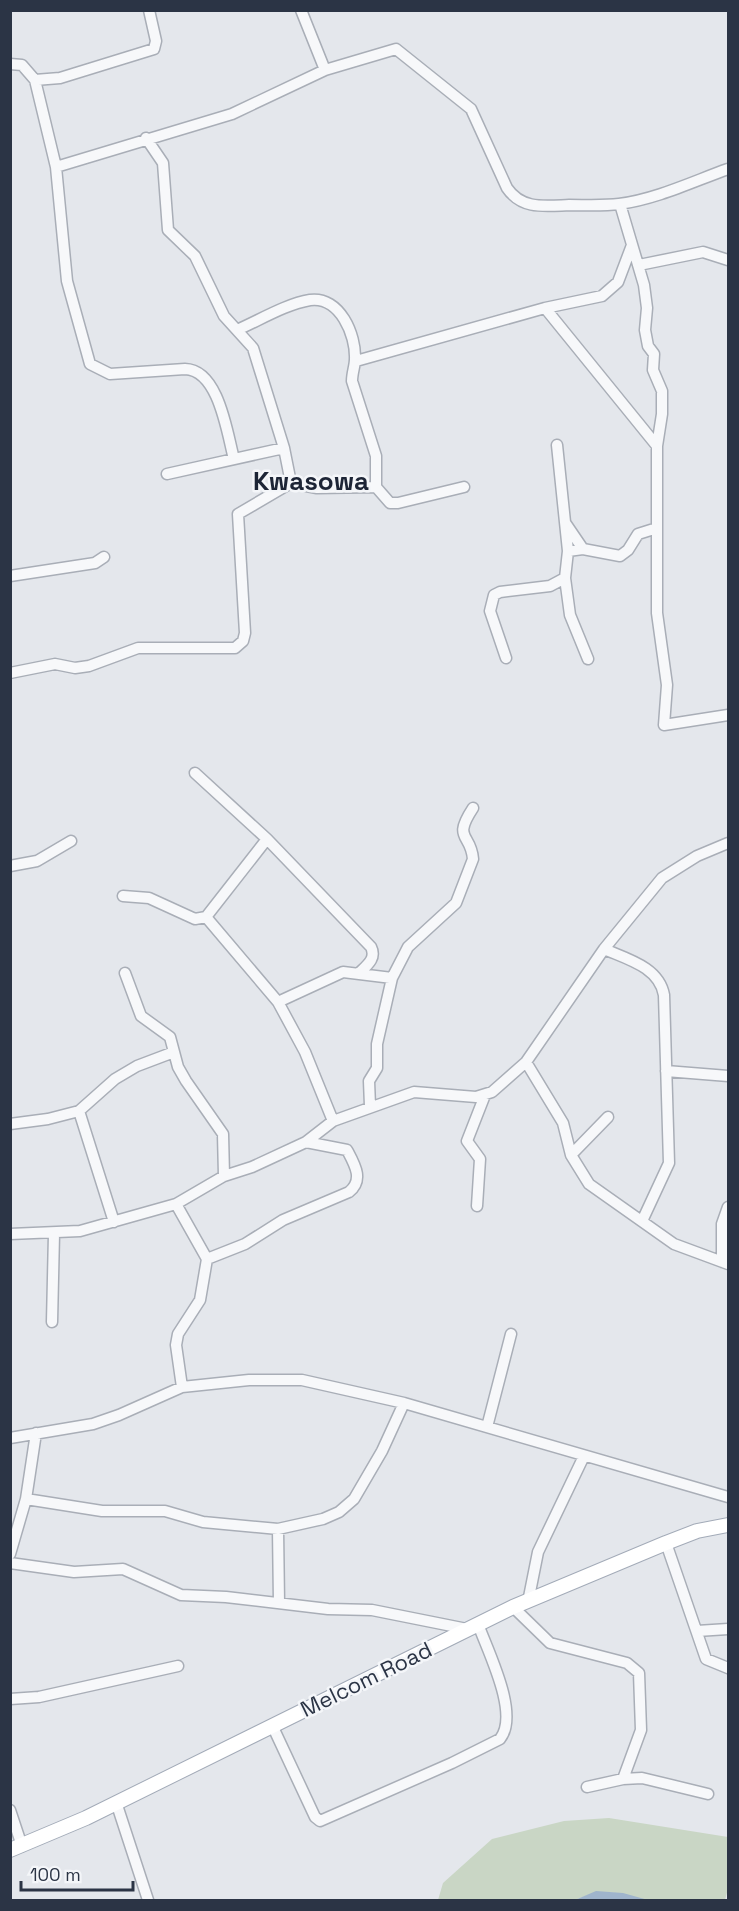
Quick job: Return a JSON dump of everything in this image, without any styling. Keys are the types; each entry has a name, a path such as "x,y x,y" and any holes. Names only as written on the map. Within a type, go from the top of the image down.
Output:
{"main road":[{"name":"Melcom Road","path":"16,1848 116,1802 513,1607 697,1531 729,1525"}],"street":[{"path":"35,80 60,78 154,50 156,41 149,10"},
{"path":"301,10 325,70"},
{"path":"56,167 146,138 232,114 325,70 396,49 471,109 513,197 523,203 538,206 620,204 660,194 729,169"},
{"path":"10,64 22,65 35,80 56,167 67,281 90,364 110,374 185,369 196,371 217,395 234,459"},
{"path":"146,138 163,163 168,230 195,256 224,316 253,348 284,448 291,483"},
{"path":"620,204 639,265 647,308 645,330 648,346 654,354 653,370 662,391 662,414 657,446 657,613 667,685 664,725 729,715"},
{"path":"356,361 545,308 594,298 611,291 618,282 632,244"},
{"path":"639,265 703,252 729,260"},
{"path":"237,330 304,302 322,301 340,313 347,321 356,361 352,369 352,381 376,456 376,487 390,503 464,487"},
{"path":"545,308 657,446"},
{"path":"557,445 568,551 565,578 574,630 588,659"},
{"path":"167,474 284,448"},
{"path":"10,673 55,664 75,668 89,666 138,648 235,648 240,646 245,633 237,514 291,483 344,489 376,487"},
{"path":"565,523 583,549"},
{"path":"568,551 583,549 620,556 628,550 638,534 657,528"},
{"path":"10,576 95,563 104,558"},
{"path":"506,658 490,611 494,595 500,592 550,586 565,578"},
{"path":"195,773 267,839 371,947 373,951 371,961 358,974"},
{"path":"370,1106 369,1081 377,1068 377,1044 392,978 408,947 421,933 448,912 460,895 473,859 462,829 473,808"},
{"path":"123,896 149,898 195,919 206,917 267,839"},
{"path":"10,866 37,861 71,841"},
{"path":"477,1206 480,1159 467,1141 485,1095 526,1062 604,949 662,878 697,856 729,843"},
{"path":"206,917 278,1002 305,1052 333,1121"},
{"path":"604,949 640,964 658,979 662,987 669,1163 643,1219"},
{"path":"278,1002 343,972 392,978"},
{"path":"125,973 141,1016 170,1037 186,1081 223,1134 224,1176"},
{"path":"10,1124 48,1119 79,1111 115,1079 137,1066 174,1052"},
{"path":"526,1062 563,1123 571,1155 589,1184 643,1219 675,1244 725,1263 722,1224 729,1207"},
{"path":"666,1071 729,1076"},
{"path":"10,1234 54,1234 80,1231 176,1204 224,1176 252,1167 306,1142 333,1121 414,1092 438,1092 464,1097 485,1095"},
{"path":"79,1111 114,1222"},
{"path":"571,1155 608,1118"},
{"path":"207,1259 245,1244 284,1220 349,1192 357,1185 359,1177 347,1150 306,1142"},
{"path":"176,1204 207,1259 200,1300 178,1334 176,1345 182,1387"},
{"path":"52,1322 54,1234"},
{"path":"488,1426 511,1334"},
{"path":"10,1438 93,1424 120,1415 182,1387 249,1380 302,1380 404,1403 488,1426 729,1497"},
{"path":"26,1500 102,1511 165,1511 203,1522 278,1529 332,1516 354,1499 382,1451 404,1403"},
{"path":"10,1554 26,1500 36,1433"},
{"path":"528,1602 538,1552 584,1456"},
{"path":"278,1529 279,1603"},
{"path":"666,1543 707,1661 729,1668"},
{"path":"10,1563 64,1572 123,1569 181,1595 328,1609 372,1610 472,1626 506,1704 505,1732 500,1739 452,1763 320,1821 315,1817 272,1725"},
{"path":"513,1607 550,1643 627,1663 639,1673 641,1730 623,1779"},
{"path":"697,1631 729,1629"},
{"path":"10,1699 39,1697 178,1666"},
{"path":"587,1787 623,1779 642,1779 708,1794"},
{"path":"116,1802 147,1900"},
{"path":"10,1810 16,1848"}],"green space":[{"path":"609,1818 728,1837 728,1889 725,1900 667,1902 604,1892 575,1900 438,1900 443,1883 492,1839 564,1821"}],"water":[{"path":"596,1891 623,1893 648,1900 575,1900"}],"district":[{"name":"Kwasowa","path":"311,481"}]}
